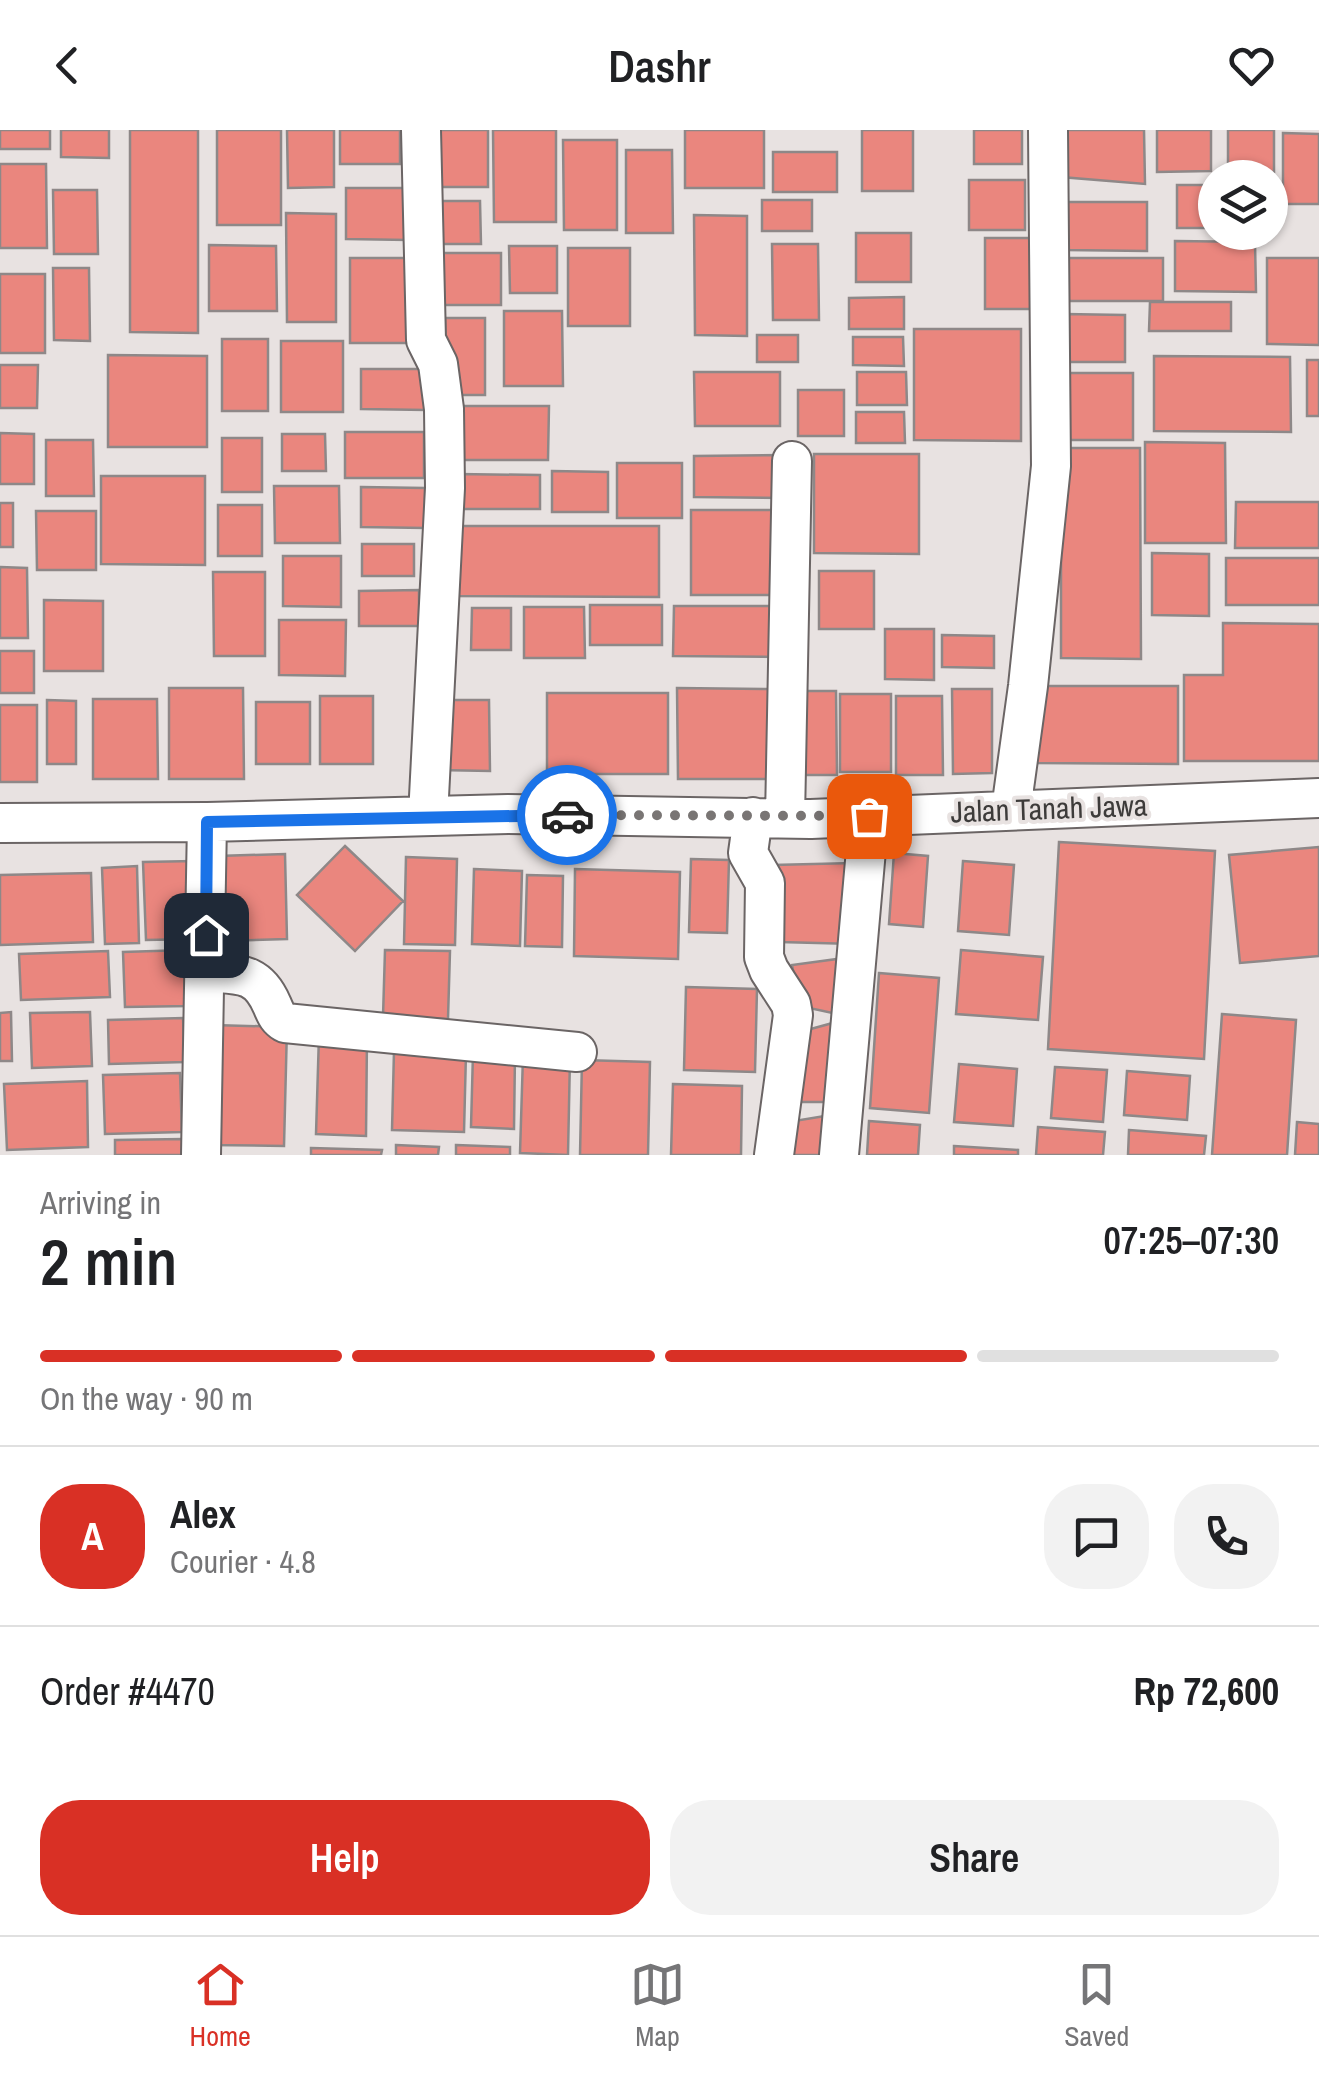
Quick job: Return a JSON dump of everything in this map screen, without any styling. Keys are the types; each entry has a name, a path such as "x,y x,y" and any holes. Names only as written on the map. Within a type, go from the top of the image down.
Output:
{"street":[{"path":"421,130 426,340 438,364 444,409 444,488 428,816"},
{"path":"1012,810 1050,466 1048,130"},
{"path":"774,1155 793,1015 791,1004 764,957 765,883 748,854 769,818 792,461"},
{"name":"Jalan Tanah Jawa","path":"0,824 428,816 769,818 1319,798"},
{"path":"838,1155 869,816"},
{"path":"201,1155 207,822"},
{"path":"205,972 253,978 285,1024 577,1052"}],"building":[{"path":"0,130 50,130 50,149 0,149"},
{"path":"61,130 109,130 109,158 61,157"},
{"path":"130,130 198,130 198,333 130,332"},
{"path":"217,130 281,130 281,225 217,225"},
{"path":"287,130 334,130 334,187 288,188"},
{"path":"340,130 400,130 400,164 340,164"},
{"path":"433,130 488,130 488,187 433,187"},
{"path":"493,130 556,130 556,222 494,222"},
{"path":"685,130 764,130 764,188 685,188"},
{"path":"862,130 913,130 913,191 862,191"},
{"path":"974,130 1022,130 1022,164 974,164"},
{"path":"1065,130 1144,130 1145,184 1061,177"},
{"path":"1157,130 1211,130 1211,160 1198,160 1198,171 1157,172"},
{"path":"1228,130 1274,130 1274,160 1228,160"},
{"path":"1283,133 1319,134 1319,204 1288,204 1288,160 1283,160"},
{"path":"563,140 617,140 617,230 564,230"},
{"path":"626,150 672,150 673,233 626,233"},
{"path":"773,152 837,152 837,192 773,192"},
{"path":"0,164 46,164 47,248 0,248"},
{"path":"969,180 1025,180 1025,230 969,230"},
{"path":"1177,185 1198,185 1198,228 1177,228"},
{"path":"346,188 408,188 408,240 346,239"},
{"path":"53,190 97,190 98,254 54,254"},
{"path":"762,200 812,200 812,231 762,231"},
{"path":"430,201 480,201 481,244 429,244"},
{"path":"1065,202 1147,202 1147,251 1065,250"},
{"path":"286,213 336,214 336,322 287,322"},
{"path":"694,215 747,216 747,336 695,335"},
{"path":"856,233 911,233 911,282 856,282"},
{"path":"985,238 1034,238 1034,309 985,309"},
{"path":"1175,241 1198,241 1198,250 1255,250 1256,292 1175,291"},
{"path":"772,244 818,244 819,320 773,320"},
{"path":"209,245 276,246 277,311 209,311"},
{"path":"509,246 557,246 557,293 510,293"},
{"path":"568,248 630,248 630,326 568,326"},
{"path":"442,253 501,253 501,305 443,305"},
{"path":"350,258 422,258 422,343 350,343"},
{"path":"1068,258 1163,258 1163,301 1067,301"},
{"path":"1267,258 1319,258 1319,345 1267,344"},
{"path":"53,268 89,268 90,341 54,340"},
{"path":"0,274 45,274 45,353 0,353"},
{"path":"904,297 904,329 849,329 849,298"},
{"path":"1150,302 1231,302 1231,331 1149,331"},
{"path":"504,311 562,311 563,386 504,386"},
{"path":"1064,314 1125,315 1125,362 1064,362"},
{"path":"445,318 485,318 485,395 446,395"},
{"path":"914,329 1021,329 1021,441 914,440"},
{"path":"757,335 798,335 798,362 757,362"},
{"path":"853,337 903,337 904,366 853,365"},
{"path":"222,339 268,339 268,411 222,411"},
{"path":"281,341 343,341 343,412 281,412"},
{"path":"108,355 207,356 207,447 108,447"},
{"path":"1154,356 1290,357 1291,432 1154,431"},
{"path":"1307,360 1319,360 1319,416 1307,416"},
{"path":"0,365 38,365 37,408 0,408"},
{"path":"361,369 426,369 426,410 361,409"},
{"path":"694,372 780,372 780,426 695,426"},
{"path":"857,372 906,372 907,405 857,405"},
{"path":"1066,373 1133,373 1133,440 1067,440"},
{"path":"798,390 844,390 844,436 798,436"},
{"path":"459,406 549,406 548,460 458,460"},
{"path":"856,412 904,412 905,443 856,443"},
{"path":"345,432 424,432 424,478 345,478"},
{"path":"0,433 34,434 34,484 0,484"},
{"path":"282,434 325,434 326,471 282,471"},
{"path":"222,438 262,438 262,492 222,492"},
{"path":"46,440 93,440 94,496 46,496"},
{"path":"1145,442 1225,443 1226,543 1145,543"},
{"path":"1061,448 1140,448 1141,659 1061,658"},
{"path":"814,454 919,454 919,554 814,553"},
{"path":"782,455 783,498 694,497 694,456"},
{"path":"617,463 682,463 682,518 617,518"},
{"path":"552,471 608,472 608,512 552,512"},
{"path":"457,474 540,475 540,509 457,509"},
{"path":"101,476 205,476 205,565 101,564"},
{"path":"274,486 339,486 340,543 275,543"},
{"path":"361,487 425,488 425,528 361,527"},
{"path":"1236,502 1319,502 1319,548 1235,548"},
{"path":"0,503 13,503 13,547 0,547"},
{"path":"218,505 262,505 262,556 218,556"},
{"path":"691,510 783,510 783,595 691,595"},
{"path":"36,511 96,511 96,570 37,570"},
{"path":"447,526 659,526 659,597 447,596"},
{"path":"362,544 414,544 414,576 362,576"},
{"path":"1152,553 1209,554 1209,616 1152,615"},
{"path":"283,556 341,556 341,607 283,606"},
{"path":"1226,558 1319,558 1319,605 1226,605"},
{"path":"0,567 27,568 28,638 0,638"},
{"path":"819,571 874,571 874,629 819,629"},
{"path":"213,572 265,572 265,656 214,656"},
{"path":"419,590 419,626 359,626 359,591"},
{"path":"44,600 103,601 103,671 44,671"},
{"path":"590,605 662,605 662,645 590,645"},
{"path":"674,606 782,606 782,657 673,656"},
{"path":"524,607 584,607 585,658 524,658"},
{"path":"472,608 511,608 511,650 471,650"},
{"path":"279,620 346,620 345,676 279,675"},
{"path":"1223,623 1319,624 1319,761 1184,761 1184,675 1223,675"},
{"path":"885,629 934,629 934,680 885,679"},
{"path":"942,635 994,636 994,668 942,667"},
{"path":"0,651 34,651 34,693 0,693"},
{"path":"1035,686 1178,686 1178,764 1035,763"},
{"path":"169,688 243,688 244,779 169,779"},
{"path":"677,688 773,689 774,779 678,779"},
{"path":"952,689 992,689 992,773 953,774"},
{"path":"793,691 836,691 837,775 793,775"},
{"path":"547,693 668,693 668,774 547,774"},
{"path":"840,694 891,694 891,772 840,772"},
{"path":"320,696 373,696 373,764 320,764"},
{"path":"896,696 942,696 943,775 896,775"},
{"path":"93,699 157,699 158,779 93,779"},
{"path":"47,700 76,701 76,764 47,764"},
{"path":"438,700 489,700 490,771 438,770"},
{"path":"256,702 310,702 310,764 256,764"},
{"path":"0,705 37,705 37,782 0,782"},
{"path":"1059,842 1215,851 1204,1059 1048,1049"},
{"path":"345,846 403,901 355,951 297,895"},
{"path":"1319,847 1319,956 1240,963 1229,855"},
{"path":"894,853 928,856 923,927 889,924"},
{"path":"285,854 287,939 221,941 218,856"},
{"path":"406,857 457,859 455,945 404,944"},
{"path":"691,859 729,860 727,933 689,932"},
{"path":"194,861 196,939 146,940 143,862"},
{"path":"963,861 1014,865 1009,935 958,931"},
{"path":"854,863 854,944 780,942 773,865"},
{"path":"137,866 139,943 105,944 102,868"},
{"path":"474,869 522,871 520,946 472,944"},
{"path":"575,869 680,872 678,959 574,956"},
{"path":"91,873 93,942 0,945 0,875"},
{"path":"527,875 563,876 562,947 525,946"},
{"path":"186,950 189,1006 125,1007 123,952"},
{"path":"385,950 450,951 448,1019 383,1017"},
{"path":"961,950 1043,957 1038,1020 956,1014"},
{"path":"108,951 110,997 21,1000 19,954"},
{"path":"837,959 837,1014 800,1006 792,965"},
{"path":"879,973 939,978 929,1113 870,1108"},
{"path":"686,987 757,989 755,1072 684,1070"},
{"path":"11,1012 12,1061 0,1061 0,1013"},
{"path":"90,1012 92,1066 32,1068 30,1013"},
{"path":"1222,1014 1296,1020 1287,1155 1212,1155"},
{"path":"183,1018 185,1062 109,1064 108,1020"},
{"path":"840,1021 841,1102 796,1102 807,1030"},
{"path":"213,1025 287,1027 284,1146 210,1145"},
{"path":"319,1035 367,1036 366,1136 316,1134"},
{"path":"394,1051 466,1053 464,1132 392,1130"},
{"path":"473,1053 515,1054 514,1129 471,1127"},
{"path":"523,1056 570,1057 568,1155 520,1153"},
{"path":"582,1060 650,1062 648,1155 580,1155"},
{"path":"959,1064 1017,1069 1013,1126 954,1122"},
{"path":"1055,1067 1107,1070 1103,1122 1051,1118"},
{"path":"1127,1071 1190,1076 1187,1120 1124,1115"},
{"path":"180,1073 182,1132 105,1134 103,1075"},
{"path":"87,1081 88,1147 7,1150 4,1084"},
{"path":"673,1084 742,1086 741,1155 671,1155"},
{"path":"837,1114 836,1155 786,1155 794,1121"},
{"path":"869,1121 920,1125 918,1155 867,1155"},
{"path":"1297,1122 1319,1124 1319,1155 1295,1155"},
{"path":"1038,1127 1105,1132 1103,1155 1036,1155"},
{"path":"1129,1130 1206,1136 1204,1155 1128,1155"},
{"path":"183,1139 184,1155 115,1155 115,1140"},
{"path":"396,1145 439,1147 438,1155 396,1155"},
{"path":"456,1145 510,1147 510,1155 456,1155"},
{"path":"954,1146 1018,1150 1018,1155 954,1155"},
{"path":"311,1148 382,1150 381,1155 311,1155"}],"way so far":[{"path":"567,815 869,816"}],"route":[{"path":"206,935 207,822 567,815"}]}
